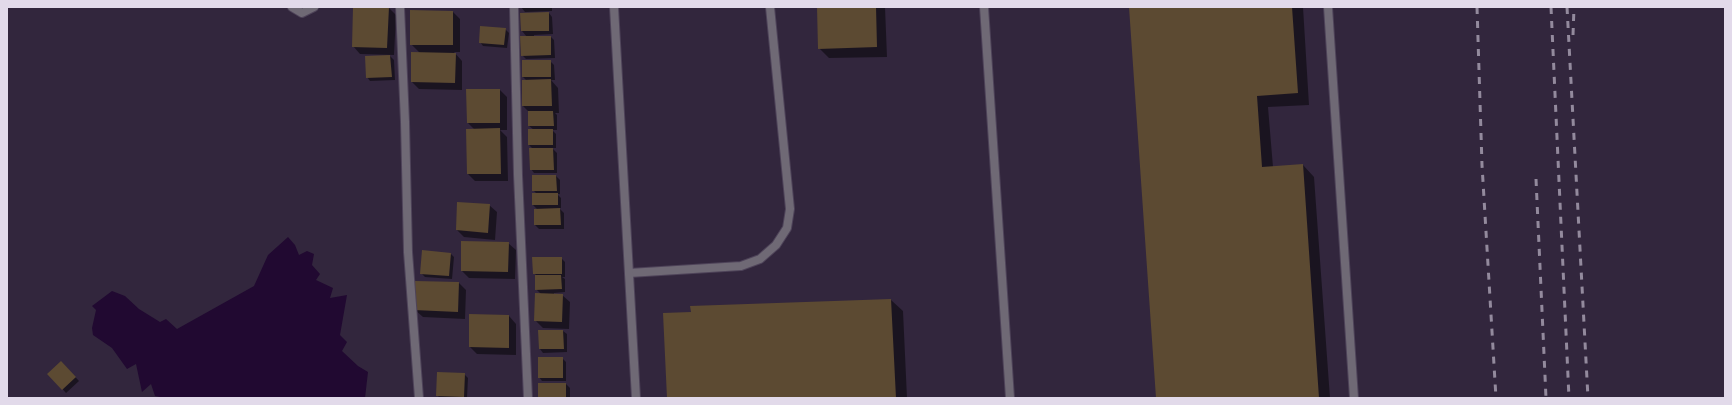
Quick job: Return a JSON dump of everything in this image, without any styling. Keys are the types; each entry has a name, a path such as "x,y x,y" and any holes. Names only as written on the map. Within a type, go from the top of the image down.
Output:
{"street":[{"path":"292,7 302,13 314,7"},
{"path":"400,7 405,122 408,252 418,398"},
{"path":"514,7 518,175 528,398"},
{"path":"614,7 636,398"},
{"path":"629,273 741,266 760,259 776,245 787,228 790,209 770,7"},
{"path":"984,7 1010,398"},
{"path":"1328,7 1354,398"}],"shaded area":[{"path":"288,237 295,245 299,255 307,251 314,254 312,265 320,274 316,280 333,288 330,298 347,295 340,335 347,342 342,351 358,366 368,372 365,398 165,398 155,396 151,384 142,392 136,364 127,369 112,348 93,335 92,328 96,310 92,306 112,291 125,296 139,309 160,322 166,319 177,329 254,286 268,255"}],"building":[{"path":"353,7 389,7 387,48 352,47"},
{"path":"817,7 876,7 877,47 818,49"},
{"path":"1129,7 1292,7 1298,93 1257,96 1262,167 1303,164 1319,398 1156,398"},
{"path":"410,10 453,11 453,45 410,45"},
{"path":"549,12 549,31 521,31 520,13"},
{"path":"480,26 506,28 504,45 479,43"},
{"path":"520,36 551,36 551,55 521,56"},
{"path":"411,52 456,53 455,83 411,82"},
{"path":"390,55 392,77 366,78 365,56"},
{"path":"522,60 551,60 551,77 522,77"},
{"path":"551,79 552,106 522,106 522,80"},
{"path":"466,89 500,89 500,123 467,123"},
{"path":"528,111 553,111 554,126 528,126"},
{"path":"500,128 501,174 467,174 466,129"},
{"path":"528,129 553,129 553,145 528,145"},
{"path":"529,148 553,148 554,170 530,170"},
{"path":"532,175 556,175 557,191 532,191"},
{"path":"532,193 558,193 558,205 532,205"},
{"path":"457,202 490,204 488,233 456,230"},
{"path":"560,208 561,225 534,225 534,209"},
{"path":"461,241 509,242 508,272 461,271"},
{"path":"422,250 451,253 449,276 420,274"},
{"path":"532,257 562,257 562,274 533,274"},
{"path":"535,275 561,275 562,289 535,290"},
{"path":"415,281 459,282 458,312 414,310"},
{"path":"535,293 563,294 562,322 534,321"},
{"path":"891,299 896,398 667,398 663,313 691,312 690,306"},
{"path":"469,314 509,315 509,348 469,347"},
{"path":"538,330 563,330 564,349 539,349"},
{"path":"538,357 563,357 563,378 538,378"},
{"path":"61,361 76,377 62,390 47,374"},
{"path":"437,372 465,373 464,397 436,396"},
{"path":"538,383 566,383 566,398 538,397"}],"railway":[{"path":"1477,7 1482,165 1496,398"},
{"path":"1551,7 1569,398"},
{"path":"1567,7 1588,398"},
{"path":"1573,35 1574,7"},
{"path":"1536,179 1546,398"}]}
